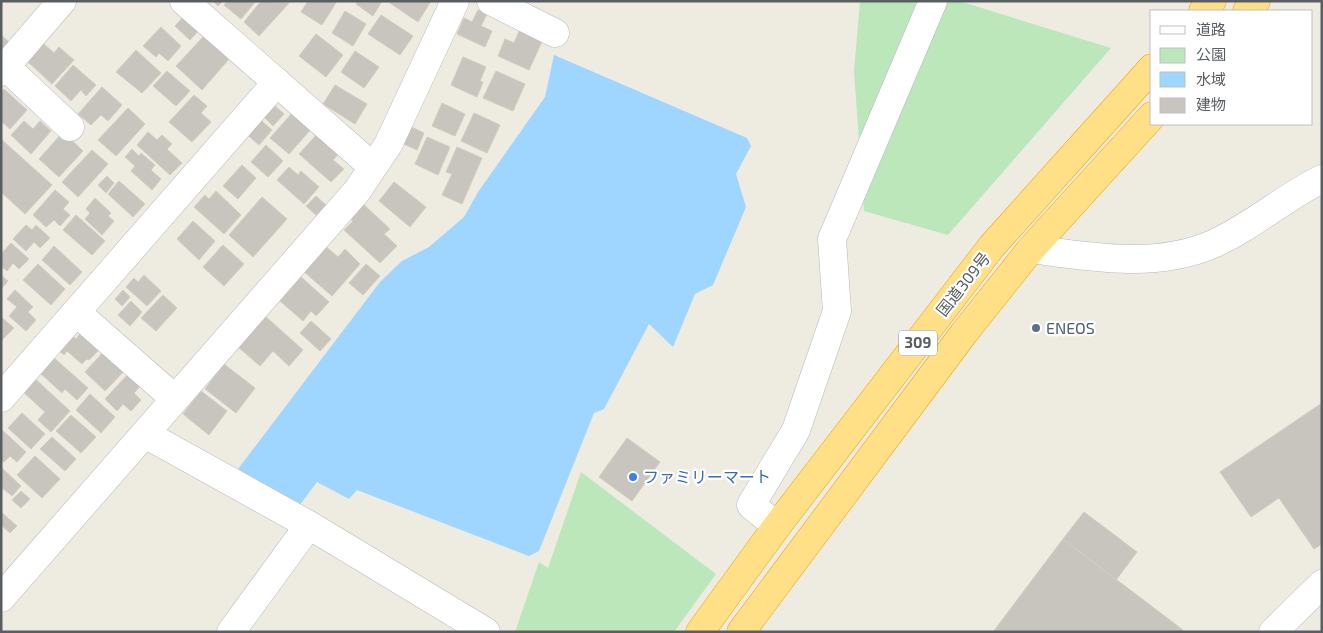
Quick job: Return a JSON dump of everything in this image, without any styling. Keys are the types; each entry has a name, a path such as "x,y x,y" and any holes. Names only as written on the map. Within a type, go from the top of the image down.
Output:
{"highway":[{"name":"国道309号","path":"700,632 777,526 992,246 1150,70"},
{"name":"国道309号","path":"741,632 952,348 1031,249 1150,118"}],"street":[{"path":"62,1 3,70 70,127"},
{"path":"184,1 373,167"},
{"path":"1,598 356,192 388,145 456,1"},
{"path":"491,1 555,33"},
{"path":"777,526 751,505 796,430 837,311 832,239 933,1"},
{"path":"1,398 277,82"},
{"path":"1031,249 1096,258 1160,258 1212,244 1322,179"},
{"path":"76,312 175,399"},
{"path":"145,434 309,525 467,627"},
{"path":"231,632 309,525"},
{"path":"1272,632 1322,584"}],"green space":[{"path":"860,1 959,1 1111,48 948,235 864,211 854,71"},
{"path":"581,472 716,574 674,632 515,632 539,562 548,568"}],"water":[{"path":"554,55 747,138 751,146 736,174 746,207 713,285 695,294 673,347 649,324 604,409 594,413 539,551 529,556 357,490 349,499 317,482 299,506 238,469 380,282 402,261 429,247 464,217 478,192 545,97"}],"building":[{"path":"213,1 223,1 218,6"},
{"path":"227,1 256,1 241,19 224,5"},
{"path":"261,1 289,3 259,36 244,22"},
{"path":"308,1 337,1 322,25 301,12"},
{"path":"358,1 382,1 373,16 356,4"},
{"path":"387,1 431,1 418,22"},
{"path":"478,10 487,14 481,26 492,31 485,47 457,34 464,18 472,22"},
{"path":"345,11 366,24 353,46 332,33"},
{"path":"185,15 200,29 190,40 175,26"},
{"path":"381,15 413,36 400,55 368,34"},
{"path":"161,27 181,46 168,61 159,53 156,57 143,46"},
{"path":"521,27 544,37 529,70 498,56 505,39 514,43"},
{"path":"316,34 343,55 326,77 299,56"},
{"path":"1,35 10,43 1,52"},
{"path":"204,36 229,59 202,90 176,66"},
{"path":"43,43 54,53 59,47 74,60 52,84 27,61"},
{"path":"136,50 161,73 142,93 116,72"},
{"path":"355,51 379,67 364,88 341,72"},
{"path":"463,57 486,67 480,81 483,82 477,97 451,85"},
{"path":"73,65 96,85 86,96 81,90 71,101 55,86"},
{"path":"167,71 190,91 176,106 153,86"},
{"path":"496,71 525,84 513,111 483,98"},
{"path":"335,85 367,104 355,124 323,104"},
{"path":"102,87 122,105 108,121 101,115 91,125 78,114"},
{"path":"4,89 27,110 10,129 1,121 1,93"},
{"path":"194,95 207,106 201,113 211,122 192,142 169,122"},
{"path":"442,103 465,114 455,136 432,126"},
{"path":"273,104 284,114 273,126 263,116"},
{"path":"128,108 145,124 116,156 98,140"},
{"path":"293,112 312,128 289,154 270,138"},
{"path":"474,113 500,125 487,153 461,141"},
{"path":"256,116 272,130 259,145 243,131"},
{"path":"24,121 33,129 40,121 51,131 31,154 11,135"},
{"path":"405,124 424,133 417,150 397,141"},
{"path":"63,132 83,151 59,177 39,159"},
{"path":"148,132 157,140 162,135 172,144 167,149 182,163 170,175 137,145"},
{"path":"319,132 341,151 333,160 344,169 331,182 299,154"},
{"path":"427,137 450,147 438,175 415,164"},
{"path":"1,139 52,185 25,214 1,192"},
{"path":"266,145 283,161 268,177 251,162"},
{"path":"457,147 482,158 462,204 442,195 452,174 446,172"},
{"path":"132,149 139,156 141,153 155,165 151,170 161,179 152,190 131,171 135,166 125,157"},
{"path":"92,150 108,164 78,197 62,182"},
{"path":"242,165 256,178 238,199 223,186"},
{"path":"289,167 298,175 301,171 319,187 304,204 277,180"},
{"path":"107,176 114,183 106,193 98,185"},
{"path":"119,181 145,204 133,217 108,194"},
{"path":"394,182 426,207 410,227 379,201"},
{"path":"55,190 69,202 63,209 70,215 60,226 54,220 46,227 33,215"},
{"path":"216,191 241,215 224,234 194,207 205,195 209,199"},
{"path":"316,196 326,205 316,215 306,206"},
{"path":"262,197 287,219 253,257 229,235"},
{"path":"95,198 111,213 108,216 114,221 102,235 85,219 90,213 86,209"},
{"path":"362,203 390,229 384,234 397,246 380,263 344,230 353,221 349,218"},
{"path":"76,215 105,241 92,255 63,230"},
{"path":"193,221 215,241 199,260 177,239"},
{"path":"26,225 32,230 36,225 50,238 40,248 34,242 26,251 13,239"},
{"path":"11,243 29,259 19,269 13,263 7,271 1,266 1,254"},
{"path":"223,245 244,264 224,286 203,267"},
{"path":"324,245 338,257 345,249 360,264 332,296 302,270"},
{"path":"54,246 82,272 70,285 42,260"},
{"path":"38,264 65,289 51,305 23,280"},
{"path":"366,264 380,276 363,295 349,283"},
{"path":"1,275 8,281 1,289"},
{"path":"144,275 161,291 147,306 126,287 134,278 138,282"},
{"path":"301,277 329,302 316,316 311,311 303,321 280,301"},
{"path":"15,290 33,307 28,312 36,320 26,331 9,316 17,307 7,299"},
{"path":"123,290 130,297 122,306 115,299"},
{"path":"163,295 177,308 156,331 141,318"},
{"path":"131,301 142,312 130,326 118,315"},
{"path":"265,316 303,350 289,366 273,351 260,366 238,347"},
{"path":"1,317 14,328 1,341"},
{"path":"311,321 331,339 320,351 300,333"},
{"path":"83,330 99,345 96,349 98,351 82,364 67,351 64,355 57,349 70,334 76,339"},
{"path":"106,349 127,368 105,391 85,372"},
{"path":"53,357 88,388 77,400 65,389 62,393 39,372"},
{"path":"224,364 255,388 236,413 205,389"},
{"path":"130,372 142,384 134,393 141,400 131,411 123,404 117,411 105,399"},
{"path":"32,376 70,411 51,432 38,420 45,412 20,389"},
{"path":"201,391 227,411 209,435 183,414"},
{"path":"90,394 115,417 101,433 76,410"},
{"path":"1322,403 1322,544 1314,549 1279,498 1251,517 1220,472"},
{"path":"22,413 45,434 31,449 8,428"},
{"path":"71,415 96,437 81,453 56,431"},
{"path":"1,429 26,452 17,462 10,456 4,462 1,460"},
{"path":"52,437 76,459 65,471 40,449"},
{"path":"627,438 660,462 632,501 599,477"},
{"path":"35,456 60,479 42,498 17,475"},
{"path":"2,468 21,486 12,496 1,487"},
{"path":"21,491 30,499 21,508 12,500"},
{"path":"1,512 17,526 10,533 1,525"},
{"path":"1084,512 1137,552 1116,580 1063,539"},
{"path":"1063,539 1179,627 1175,632 993,632"},
{"path":"1179,627 1185,632 1175,632"}],"place":[{"name":"ENEOS","path":"1036,328"},
{"name":"ファミリーマート","path":"633,477"}]}
